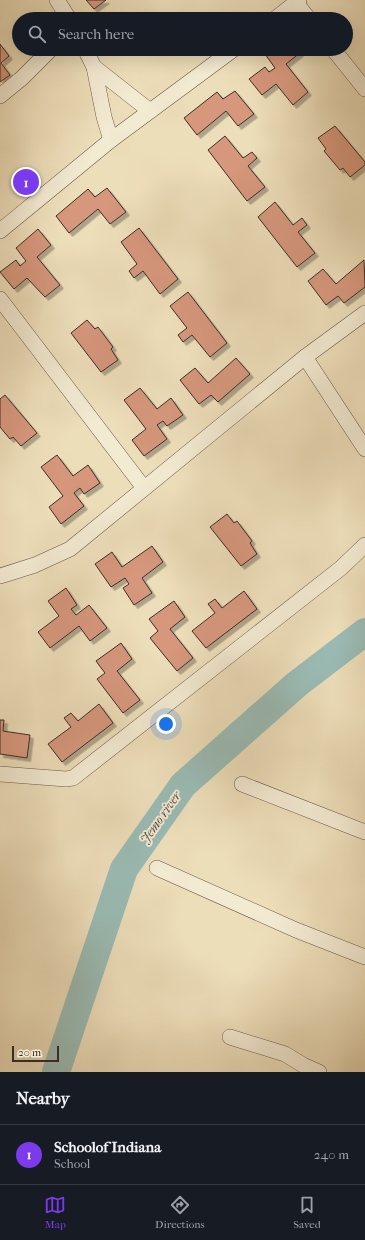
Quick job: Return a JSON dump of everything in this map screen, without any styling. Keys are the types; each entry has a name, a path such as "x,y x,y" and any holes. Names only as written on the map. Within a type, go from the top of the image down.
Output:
{"street":[{"path":"58,0 65,12"},
{"path":"284,12 298,2 304,12"},
{"path":"0,96 22,78 44,56"},
{"path":"88,56 94,67 104,117 111,140"},
{"path":"0,231 111,140 225,56"},
{"path":"339,56 365,89"},
{"path":"94,67 150,111"},
{"path":"0,299 144,488"},
{"path":"0,576 35,565 70,549 305,357 365,313"},
{"path":"305,357 365,449"},
{"path":"0,774 66,779 73,778 341,568 365,545"},
{"path":"242,784 365,832"},
{"path":"157,868 296,930 365,957"},
{"path":"230,1037 285,1054 303,1065 320,1072"}],"building":[{"path":"86,0 106,0 94,9"},
{"path":"0,44 9,56 1,63 10,75 0,82"},
{"path":"266,56 296,56 286,64 308,92 293,105 276,84 262,95 249,79 265,67 269,72 275,68"},
{"path":"235,91 254,114 238,126 226,111 197,135 184,118 217,92 223,99"},
{"path":"335,126 365,162 365,165 350,177 343,168 340,170 324,151 326,149 318,138"},
{"path":"225,136 243,158 252,152 257,158 248,166 265,187 247,201 208,150"},
{"path":"107,188 126,212 110,224 98,209 69,233 56,216 88,189 95,197"},
{"path":"275,202 293,225 302,218 307,225 298,232 315,253 297,267 258,217"},
{"path":"139,228 178,279 160,294 143,271 134,278 129,271 137,264 121,242"},
{"path":"38,229 51,245 37,257 60,285 45,297 27,278 14,289 0,272 16,260 20,266 26,261 16,248"},
{"path":"364,260 365,287 344,303 338,296 326,305 308,281 323,269 336,284"},
{"path":"188,292 227,343 210,357 192,335 183,342 178,335 187,328 170,306"},
{"path":"87,320 95,329 98,327 113,347 111,349 118,360 101,372 71,333"},
{"path":"236,358 250,374 218,402 211,395 199,404 180,380 195,368 208,383"},
{"path":"140,388 157,409 171,398 183,415 167,426 163,421 157,425 167,439 144,456 132,440 146,429 124,400"},
{"path":"5,395 37,433 21,446 13,437 10,439 0,427 0,399"},
{"path":"57,455 73,476 88,465 100,483 84,494 80,488 74,493 84,506 61,524 49,507 63,496 41,467"},
{"path":"227,514 234,523 237,521 252,541 250,543 257,554 241,566 210,527"},
{"path":"152,546 163,562 142,578 152,593 134,605 123,588 129,584 125,578 111,587 95,564 112,552 122,567"},
{"path":"66,588 77,605 71,609 76,615 89,605 107,628 90,641 79,626 50,648 38,632 59,616 48,601"},
{"path":"244,591 257,609 206,648 192,631 215,613 208,604 215,599 222,608"},
{"path":"174,601 185,617 170,629 193,658 177,671 150,638 158,631 149,619"},
{"path":"121,643 132,659 117,671 140,700 123,713 97,679 105,673 96,661"},
{"path":"99,704 113,723 62,762 48,744 71,727 64,718 71,713 78,721"},
{"path":"0,720 4,720 3,731 30,735 27,758 0,754"}],"waterway":[{"name":"Jemo river","path":"56,1072 124,869 183,785 297,684 365,632"}],"place":[{"name":"Schoolof Indiana","path":"26,182"}]}
